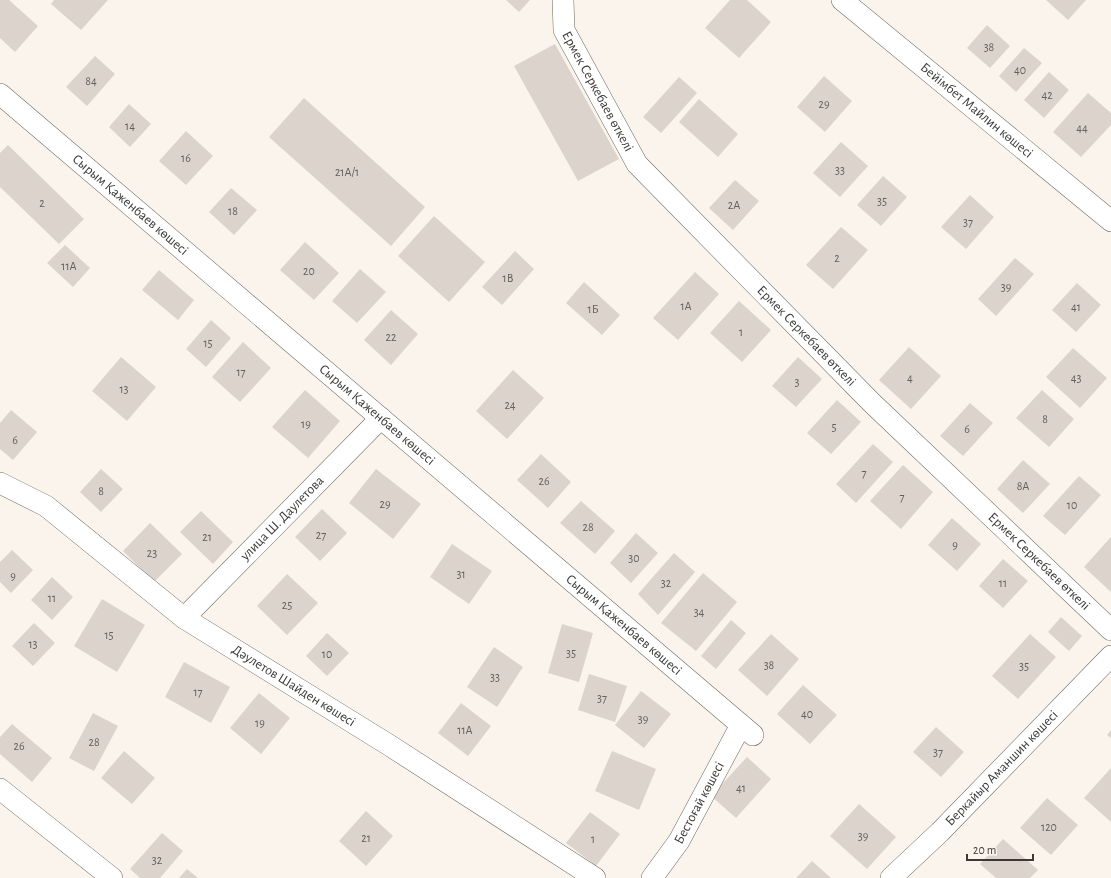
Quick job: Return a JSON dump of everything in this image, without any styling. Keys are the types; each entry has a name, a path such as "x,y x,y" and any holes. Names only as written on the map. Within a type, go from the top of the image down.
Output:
{"street":[{"name":"Ермек Серкебаев өткелі","path":"563,0 564,30 637,164 872,404 1111,630"},
{"name":"Бейімбет Майлин көшесі","path":"842,0 1111,221"},
{"name":"Сырым Қаженбаев көшесі","path":"0,94 747,730"},
{"name":"улица Ш. Даулетова","path":"184,618 381,418"},
{"name":"Дәулетов Шайден көшесі","path":"0,483 46,506 184,618 388,745 595,878"},
{"name":"Беркайыр Аманшин көшесі","path":"891,878 940,832 1111,656"},
{"name":"Бестоғай көшесі","path":"652,878 680,840 747,730"},
{"path":"0,789 112,878"}],"building":[{"path":"0,0 9,0 38,26 15,52 0,38"},
{"path":"54,0 108,0 81,30 51,4"},
{"path":"506,0 530,0 519,12"},
{"path":"730,0 747,0 771,22 739,58 705,28"},
{"path":"1046,0 1086,0 1068,20"},
{"path":"987,25 1010,46 990,68 967,48"},
{"path":"555,44 619,159 578,181 514,66"},
{"path":"1024,48 1042,63 1016,92 999,76"},
{"path":"95,56 115,74 87,106 66,87"},
{"path":"1049,72 1069,90 1044,118 1024,100"},
{"path":"824,76 852,101 825,132 797,107"},
{"path":"679,77 697,93 661,133 643,117"},
{"path":"1088,93 1111,113 1111,125 1081,157 1053,132"},
{"path":"304,98 425,207 391,246 269,137"},
{"path":"699,99 738,134 718,157 679,122"},
{"path":"129,104 151,124 130,147 109,127"},
{"path":"186,131 213,156 186,185 159,161"},
{"path":"841,142 868,166 840,197 813,173"},
{"path":"8,145 84,219 59,244 0,187 0,153"},
{"path":"883,176 907,197 881,226 857,205"},
{"path":"735,180 759,201 733,230 709,208"},
{"path":"231,188 257,210 234,235 209,212"},
{"path":"970,195 994,217 966,249 941,227"},
{"path":"434,216 485,262 449,302 398,256"},
{"path":"841,227 868,250 833,289 806,265"},
{"path":"305,242 339,273 314,300 280,270"},
{"path":"65,245 90,268 73,287 47,263"},
{"path":"515,251 534,269 502,305 482,287"},
{"path":"1015,258 1034,274 996,316 978,299"},
{"path":"360,269 386,292 357,323 332,301"},
{"path":"159,270 194,300 178,320 142,290"},
{"path":"695,272 719,294 678,340 653,318"},
{"path":"584,282 620,315 602,335 566,303"},
{"path":"1077,283 1101,305 1076,332 1052,310"},
{"path":"739,301 771,330 742,362 710,333"},
{"path":"391,310 418,334 391,365 364,340"},
{"path":"211,320 231,338 206,367 186,349"},
{"path":"243,342 271,368 240,402 212,377"},
{"path":"909,347 941,376 911,409 879,380"},
{"path":"1073,348 1107,378 1080,408 1046,377"},
{"path":"121,357 156,387 127,421 92,391"},
{"path":"798,357 822,379 796,407 772,386"},
{"path":"513,370 544,398 507,439 476,411"},
{"path":"305,390 340,421 308,458 272,427"},
{"path":"1042,390 1074,419 1049,447 1016,418"},
{"path":"837,400 861,422 831,454 807,433"},
{"path":"970,403 993,423 963,456 940,436"},
{"path":"11,410 37,432 13,460 0,449 0,423"},
{"path":"873,444 893,462 856,503 836,484"},
{"path":"541,454 571,482 548,508 517,480"},
{"path":"1023,460 1050,484 1023,513 997,489"},
{"path":"903,465 933,492 901,529 870,501"},
{"path":"101,469 123,489 101,512 80,492"},
{"path":"376,469 421,504 393,539 349,503"},
{"path":"1079,476 1101,495 1065,535 1043,516"},
{"path":"581,501 615,531 595,554 560,523"},
{"path":"322,509 347,533 320,561 295,537"},
{"path":"201,511 233,542 213,564 180,532"},
{"path":"952,518 981,544 957,571 928,545"},
{"path":"150,523 182,554 154,582 123,551"},
{"path":"636,533 658,553 631,583 610,563"},
{"path":"1111,537 1111,592 1084,567"},
{"path":"452,544 492,571 469,604 430,577"},
{"path":"12,550 33,570 11,593 0,582 0,562"},
{"path":"674,553 695,572 658,615 638,594"},
{"path":"1003,559 1028,581 1003,608 979,586"},
{"path":"703,573 737,602 696,651 661,623"},
{"path":"287,574 318,603 287,635 257,606"},
{"path":"52,577 73,597 52,620 31,600"},
{"path":"102,599 145,625 117,672 74,646"},
{"path":"1061,617 1082,636 1069,651 1048,632"},
{"path":"731,620 746,633 716,669 701,656"},
{"path":"34,623 55,643 33,666 12,646"},
{"path":"562,624 593,633 579,682 548,673"},
{"path":"327,633 349,653 327,676 306,656"},
{"path":"771,634 799,659 767,696 738,670"},
{"path":"1030,634 1056,657 1018,699 992,676"},
{"path":"494,647 523,667 497,707 467,687"},
{"path":"184,662 230,687 211,723 165,697"},
{"path":"589,674 627,686 615,722 578,710"},
{"path":"803,685 837,715 810,744 777,714"},
{"path":"641,691 671,714 644,748 615,725"},
{"path":"259,693 290,718 261,754 230,728"},
{"path":"461,703 491,726 468,756 438,733"},
{"path":"93,713 118,726 94,771 69,758"},
{"path":"12,724 52,758 32,782 0,754 0,737"},
{"path":"936,727 964,752 941,777 913,752"},
{"path":"1111,730 1111,738 1107,735"},
{"path":"124,751 155,778 132,804 101,778"},
{"path":"612,751 656,769 639,810 595,791"},
{"path":"747,757 771,779 736,818 711,796"},
{"path":"1111,768 1111,822 1084,798"},
{"path":"1047,798 1078,825 1051,855 1020,828"},
{"path":"859,804 896,837 867,869 830,836"},
{"path":"366,811 393,836 366,866 339,841"},
{"path":"590,812 620,834 596,866 566,843"},
{"path":"162,833 183,851 160,878 140,878 130,869"},
{"path":"1003,839 1038,870 1030,878 996,878 980,864"},
{"path":"812,861 831,878 796,878"},
{"path":"187,869 198,878 179,878"}]}
